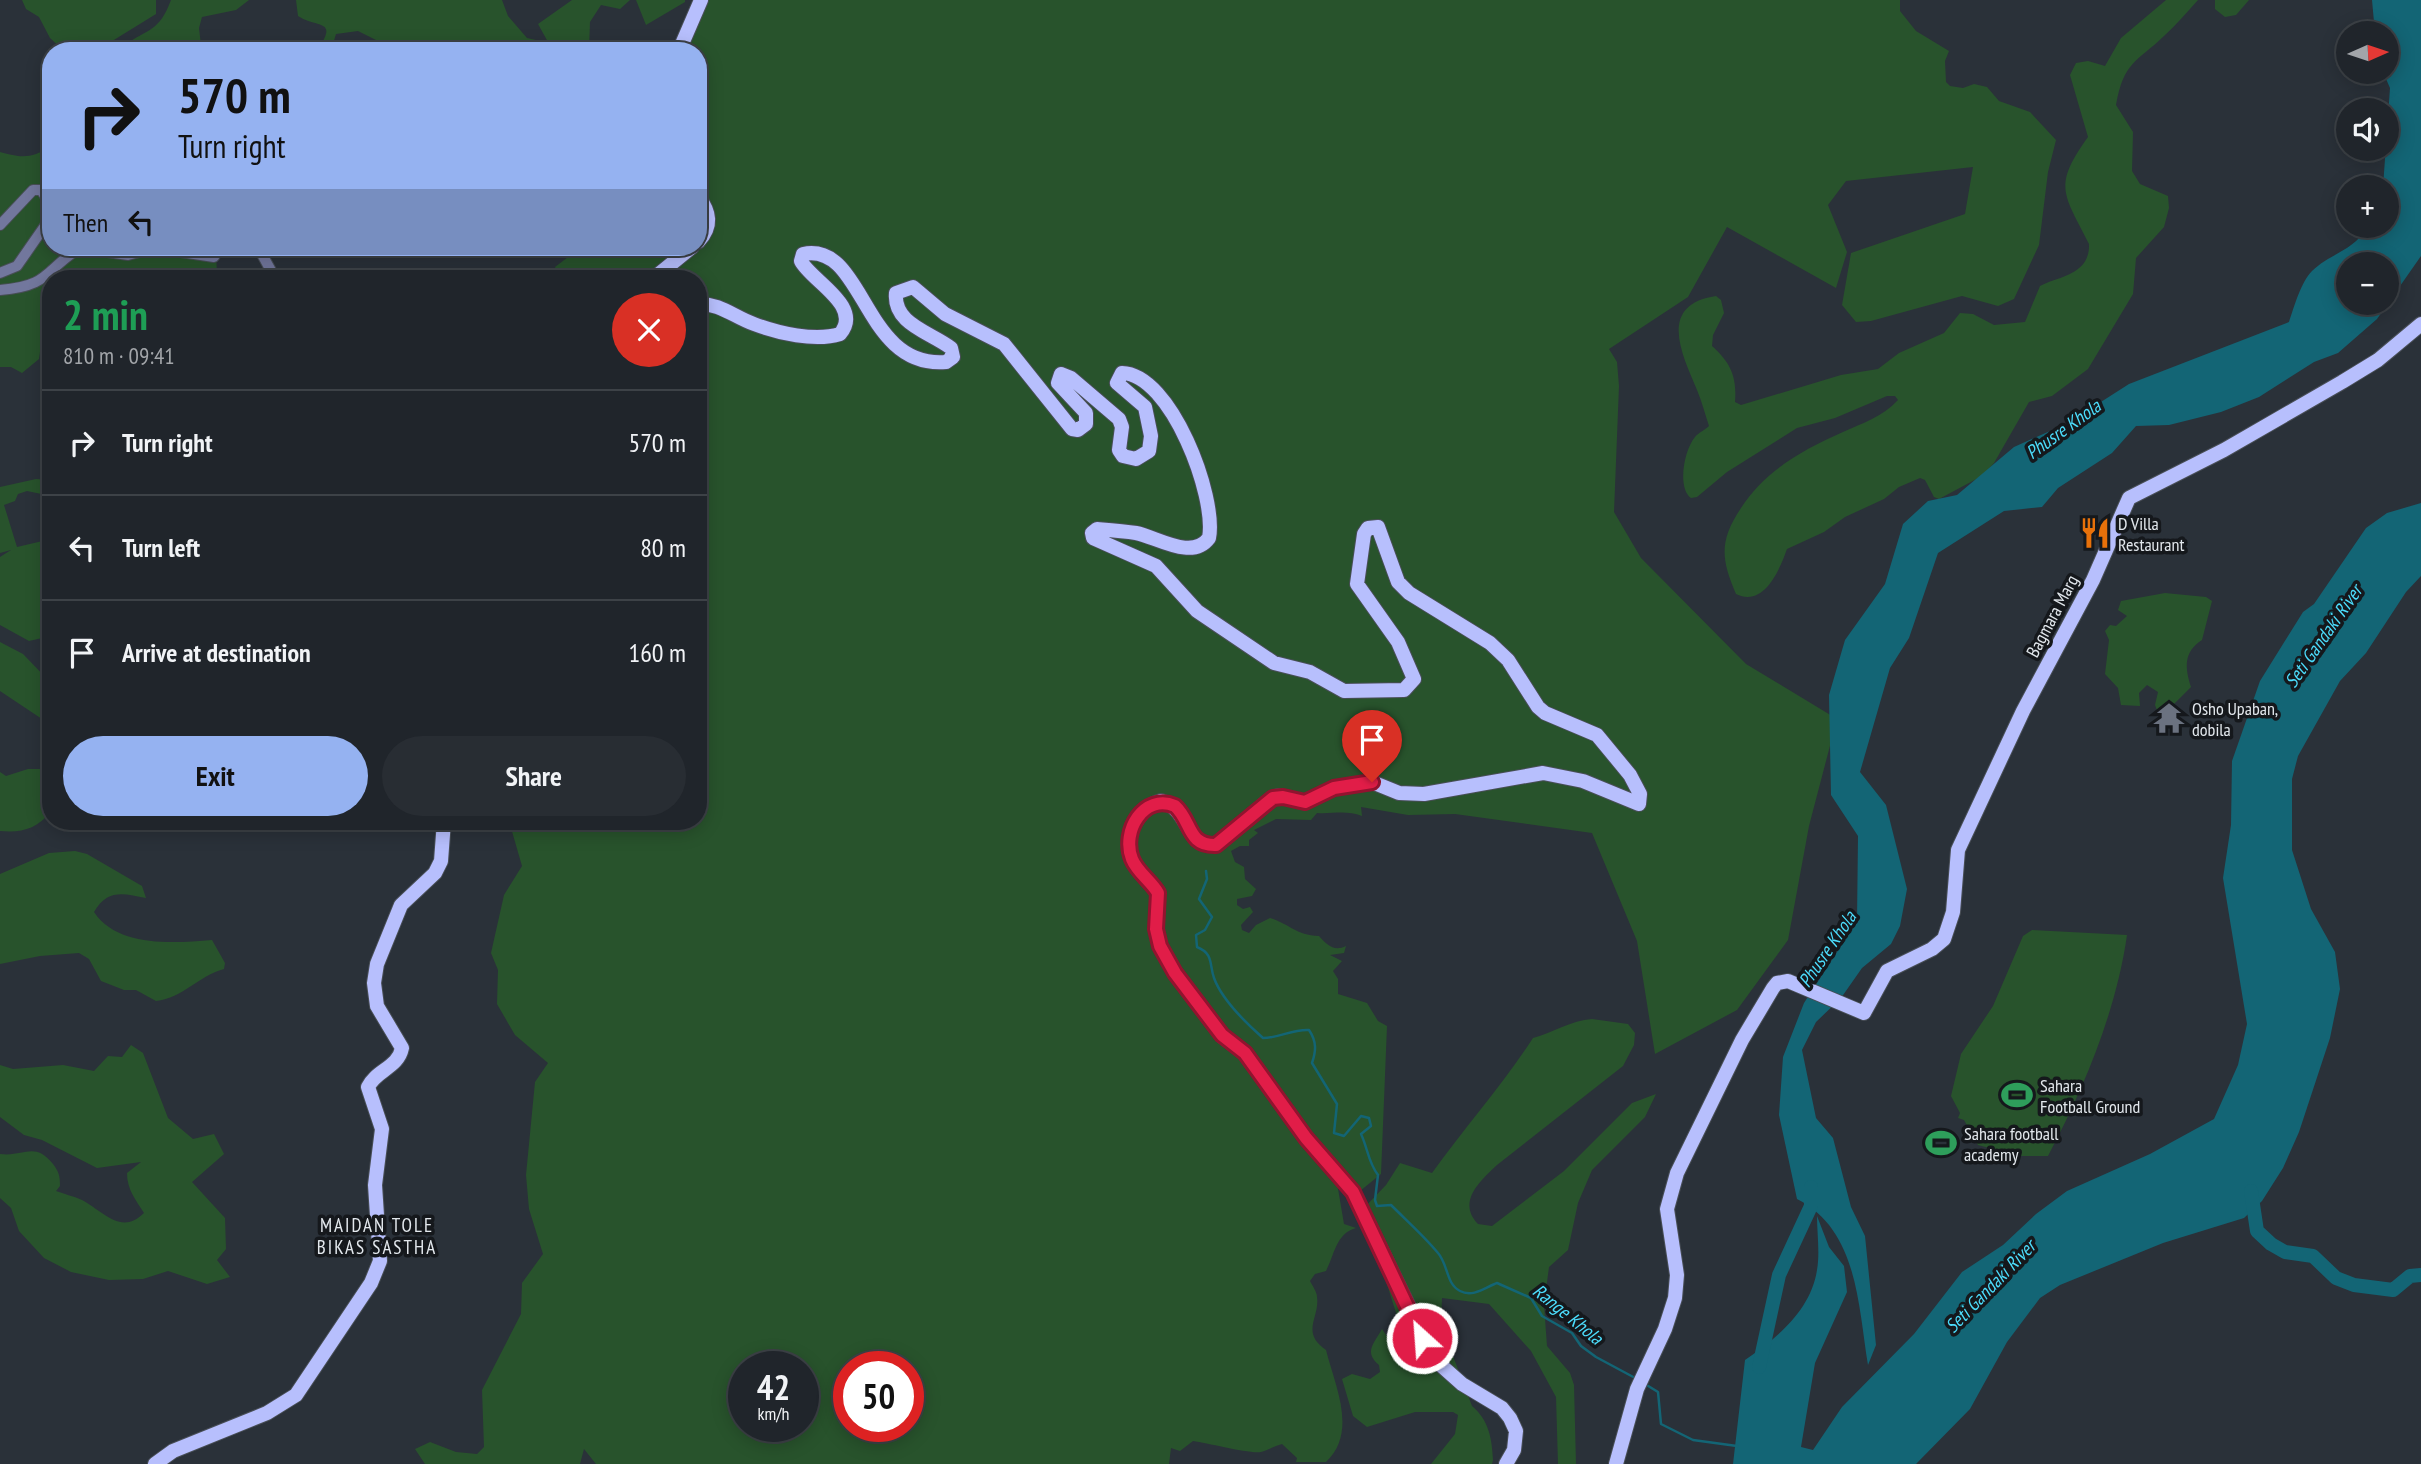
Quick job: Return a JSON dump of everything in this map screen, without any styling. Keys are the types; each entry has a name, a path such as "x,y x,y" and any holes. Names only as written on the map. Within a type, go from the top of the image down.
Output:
{"main road":[{"path":"683,42 701,0"},
{"path":"707,208 707,226"},
{"path":"707,305 719,306 753,324 780,331 822,336 840,334 845,322 838,298 801,261 803,254 814,254 845,270 879,328 902,353 930,362 946,362 953,357 951,348 906,321 897,306 896,293 913,287 945,314 1004,344 1072,429 1078,430 1086,424 1086,413 1058,383 1060,374 1071,378 1119,419 1122,427 1119,450 1123,456 1136,459 1149,451 1150,422 1145,407 1119,387 1116,378 1122,373 1132,376 1155,392 1182,433 1205,488 1209,538 1201,546 1185,547 1135,533 1097,529 1091,533 1093,538 1156,566 1197,611 1275,663 1310,672 1344,691 1404,690 1414,679 1408,661 1392,632 1357,584 1364,534 1367,528 1378,527 1398,582 1409,593 1490,643 1508,660 1538,707 1545,713 1597,735 1630,775 1642,801 1639,804 1583,781 1543,773 1408,795 1372,782 1363,783 1334,788 1305,802 1283,797 1273,798 1222,841 1210,845 1195,840 1180,810 1161,801 1150,804 1136,819 1130,850 1132,861 1158,893 1156,929 1160,946 1175,973 1222,1035 1245,1053 1306,1138 1353,1192 1435,1360 1462,1384 1502,1408 1510,1418 1516,1432 1514,1450 1506,1464"},
{"path":"664,270 681,256"},
{"name":"Bagmara Marg","path":"1616,1464 1637,1389 1653,1359 1675,1298 1676,1275 1667,1209 1677,1173 1742,1040 1773,988 1782,981 1864,1013 1887,971 1932,949 1944,939 1953,912 1958,850 2023,711 2093,580 2129,498 2224,450 2342,382 2378,360 2421,324"},
{"path":"155,1464 173,1451 267,1413 296,1395 351,1317 378,1270 380,1252 375,1185 382,1129 368,1087 371,1081 397,1062 402,1048 377,1006 374,983 377,964 401,905 435,873 441,861 443,830"}],"street":[{"path":"0,225 33,190 42,192"},
{"path":"0,273 17,265 42,230"},
{"path":"57,270 72,256"},
{"path":"0,290 29,286 42,281"}],"green space":[{"path":"22,0 156,0 156,14 111,42 54,42 39,17 26,9"},
{"path":"171,0 249,0 236,10 202,17 199,28 201,42 129,42 157,24"},
{"path":"296,0 502,0 508,16 527,38 538,42 378,42 358,31 336,34 334,42 322,42 326,29 298,16"},
{"path":"572,0 630,0 620,9 601,5 590,22 589,42 548,42 538,24"},
{"path":"636,0 685,0 685,2 646,25"},
{"path":"706,0 1900,0 1900,11 1916,31 1949,51 1945,61 1946,82 1950,86 1963,88 1974,84 1987,87 1999,101 2030,112 2056,140 2048,172 2039,245 2014,299 1998,306 1962,296 1871,321 1856,322 1842,305 1851,253 1965,214 1973,167 1846,181 1828,205 1847,252 1836,288 1727,227 1688,297 1609,349 1617,362 1619,386 1614,512 1641,558 1746,664 1837,719 1809,826 1788,940 1737,1010 1655,1054 1637,941 1592,833 1455,814 1408,815 1361,807 1362,816 1317,813 1311,820 1276,819 1254,830 1258,833 1249,840 1249,846 1240,846 1231,851 1235,862 1244,867 1245,879 1256,889 1252,896 1237,899 1237,905 1243,909 1250,907 1253,912 1241,925 1242,930 1249,933 1256,925 1270,918 1299,932 1319,936 1334,948 1346,946 1344,953 1330,955 1342,961 1333,971 1338,979 1338,994 1367,1003 1378,1021 1387,1026 1381,1174 1360,1191 1336,1177 1344,1224 1356,1228 1340,1240 1326,1271 1315,1274 1310,1281 1317,1297 1314,1337 1326,1350 1341,1408 1341,1437 1336,1450 1326,1462 1296,1462 1297,1458 1282,1444 1255,1452 1193,1441 1180,1451 1171,1448 1169,1464 596,1464 584,1449 580,1464 425,1464 415,1449 430,1442 456,1452 477,1454 484,1447 482,1390 521,1314 522,1283 543,1254 529,1209 526,1175 535,1082 548,1063 515,1035 497,1004 498,970 491,953 504,895 522,866 512,830 707,830 707,270 556,270 555,267 569,256 707,256 707,42 689,42"},
{"path":"2166,0 2198,0 2132,64 2123,79 2116,105 2133,132 2132,171 2140,184 2168,196 2169,208 2164,227 2136,258 2133,294 2088,369 2052,396 2029,402 1994,463 1982,476 1939,499 1934,497 1925,480 1920,478 1899,487 1884,499 1787,549 1775,576 1763,591 1746,597 1736,594 1725,560 1726,540 1741,508 1761,483 1799,454 1872,419 1898,400 1895,396 1887,396 1835,418 1797,428 1727,472 1697,497 1691,498 1684,486 1685,459 1695,437 1709,426 1681,348 1680,321 1686,310 1697,301 1716,296 1721,300 1724,313 1713,335 1712,346 1724,358 1731,371 1735,385 1735,402 1741,405 1841,375 1878,369 1899,353 1944,333 1960,313 1973,314 1994,325 2025,322 2040,286 2072,273 2079,268 2088,254 2089,244 2073,213 2066,190 2069,168 2088,137 2070,75 2076,63 2088,61 2105,66 2121,38"},
{"path":"2215,0 2249,0 2236,15 2225,17 2215,9"},
{"path":"42,151 42,256 216,256 217,270 42,270 42,353 40,352 39,359 22,373 11,367 0,367 0,152 26,156"},
{"path":"42,479 42,494 27,491 18,494 15,501 4,505 17,547 42,541 42,638 29,641 0,625 0,557 11,550 0,553 0,487"},
{"path":"2165,593 2206,597 2212,601 2202,640 2191,650 2187,661 2191,687 2160,718 2155,705 2158,692 2147,685 2139,693 2140,706 2121,705 2118,688 2105,674 2109,640 2105,631 2110,625 2116,626 2127,616 2118,610 2121,601"},
{"path":"0,642 23,654 42,674 42,719 0,691"},
{"path":"28,769 42,770 42,820 28,829 0,831 0,772 6,776"},
{"path":"75,851 87,854 142,886 146,898 116,894 104,899 94,912 104,924 117,932 148,941 212,940 225,963 224,969 174,996 156,1001 136,990 124,990 101,981 89,959 79,953 40,956 0,964 0,874 49,853"},
{"path":"2032,930 2127,935 2115,992 2097,1049 2048,1156 2019,1156 1978,1145 1964,1120 1958,1118 1960,1113 1951,1096 1961,1054 1993,1006 2023,936"},
{"path":"1592,1019 1628,1024 1635,1033 1634,1045 1623,1066 1497,1165 1483,1178 1470,1200 1472,1216 1478,1224 1492,1226 1564,1171 1632,1103 1656,1094 1645,1117 1592,1170 1578,1203 1568,1250 1549,1267 1544,1305 1547,1346 1570,1373 1574,1385 1576,1464 1558,1464 1556,1397 1531,1351 1489,1304 1442,1298 1441,1322 1445,1335 1472,1406 1482,1417 1488,1430 1493,1460 1492,1464 1431,1464 1455,1434 1458,1415 1453,1412 1415,1412 1367,1427 1353,1416 1342,1379 1352,1374 1370,1379 1380,1372 1371,1352 1382,1329 1395,1348 1406,1346 1414,1337 1412,1331 1398,1319 1363,1209 1386,1185 1400,1163 1432,1173 1533,1038"},
{"path":"131,1045 143,1053 168,1118 193,1139 214,1134 224,1154 192,1182 225,1218 226,1249 217,1260 230,1277 207,1284 168,1271 143,1279 109,1280 71,1272 44,1258 19,1231 11,1208 0,1198 0,1154 34,1152 46,1157 57,1169 60,1186 56,1191 82,1200 120,1222 136,1219 144,1213 130,1190 127,1179 127,1173 141,1162 97,1168 42,1140 24,1135 0,1117 0,1065 13,1069 63,1065 94,1071 108,1056 122,1057"}],"water":[{"path":"2372,0 2421,0 2421,256 2399,288 2399,252 2341,252 2359,238 2399,238 2399,175 2384,175 2385,161 2399,161 2399,98 2389,98 2388,84 2399,84 2399,21 2374,21"},
{"path":"2336,255 2336,315 2380,315 2377,319 2338,353 2314,362 2259,397 2221,412 2169,425 2136,426 2112,453 2058,488 2042,507 2004,511 1938,553 1909,638 1890,668 1860,772 1886,805 1907,889 1900,926 1891,944 1862,968 1841,998 1816,1022 1802,1050 1816,1118 1833,1138 1851,1207 1865,1236 1876,1345 1868,1365 1852,1271 1844,1249 1832,1230 1817,1213 1797,1199 1779,1115 1783,1057 1804,1003 1857,921 1858,836 1831,795 1829,695 1845,640 1885,584 1903,524 1928,501 1957,495 2014,447 2068,423 2129,384 2289,322 2301,288 2312,271"},
{"name":"Seti Gandaki River","path":"2421,503 2421,576 2406,592 2366,653 2340,681 2298,756 2292,779 2292,850 2311,909 2335,952 2340,989 2330,1038 2299,1132 2283,1168 2262,1201 2244,1218 2163,1243 2060,1285 2040,1298 2007,1342 1970,1409 1916,1464 1733,1464 1745,1360 1791,1322 1808,1298 1818,1263 1817,1216 1829,1247 1844,1266 1847,1292 1815,1363 1801,1447 1813,1450 1842,1407 1914,1334 1962,1272 2003,1245 2036,1214 2067,1191 2150,1154 2214,1119 2238,1065 2247,1024 2223,878 2231,825 2232,761 2260,681 2303,612 2314,604 2366,528 2387,513"}],"waterway":[{"name":"Range Khola","path":"1206,871 1207,879 1199,899 1212,917 1205,930 1196,935 1197,947 1209,956 1214,978 1229,1003 1263,1038 1309,1030 1315,1046 1312,1063 1337,1104 1334,1133 1344,1136 1361,1116 1369,1118 1371,1126 1361,1134 1378,1175 1375,1200 1377,1206 1391,1205 1433,1247 1455,1288 1465,1293 1475,1293 1497,1283 1531,1298 1542,1316 1572,1333 1581,1346 1637,1379"},
{"name":"Phusre Khola","path":"1759,1367 1779,1275 1811,1206 1811,1187"},
{"path":"2251,1191 2257,1231 2285,1252 2313,1256 2336,1278 2354,1285 2393,1290 2410,1276 2421,1275"},
{"name":"Range Khola","path":"1645,1384 1658,1392 1661,1424 1693,1440 1737,1446"}],"place":[{"name":"D Villa Restaurant","path":"2095,533"},
{"name":"Osho Upaban, dobila","path":"2169,718"},
{"name":"Sahara Football Ground","path":"2017,1095"},
{"name":"Sahara football academy","path":"1941,1143"}],"district":[{"name":"MAIDAN TOLE BIKAS SASTHA","path":"377,1236"}],"route":[{"path":"1372,782 1334,788 1305,802 1298,803 1278,796 1273,798 1216,845 1202,844 1195,840 1180,810 1175,806 1161,801 1150,804 1136,819 1130,850 1132,861 1158,893 1159,915 1156,929 1160,946 1175,973 1222,1035 1245,1053 1306,1138 1353,1192 1422,1338"}]}
